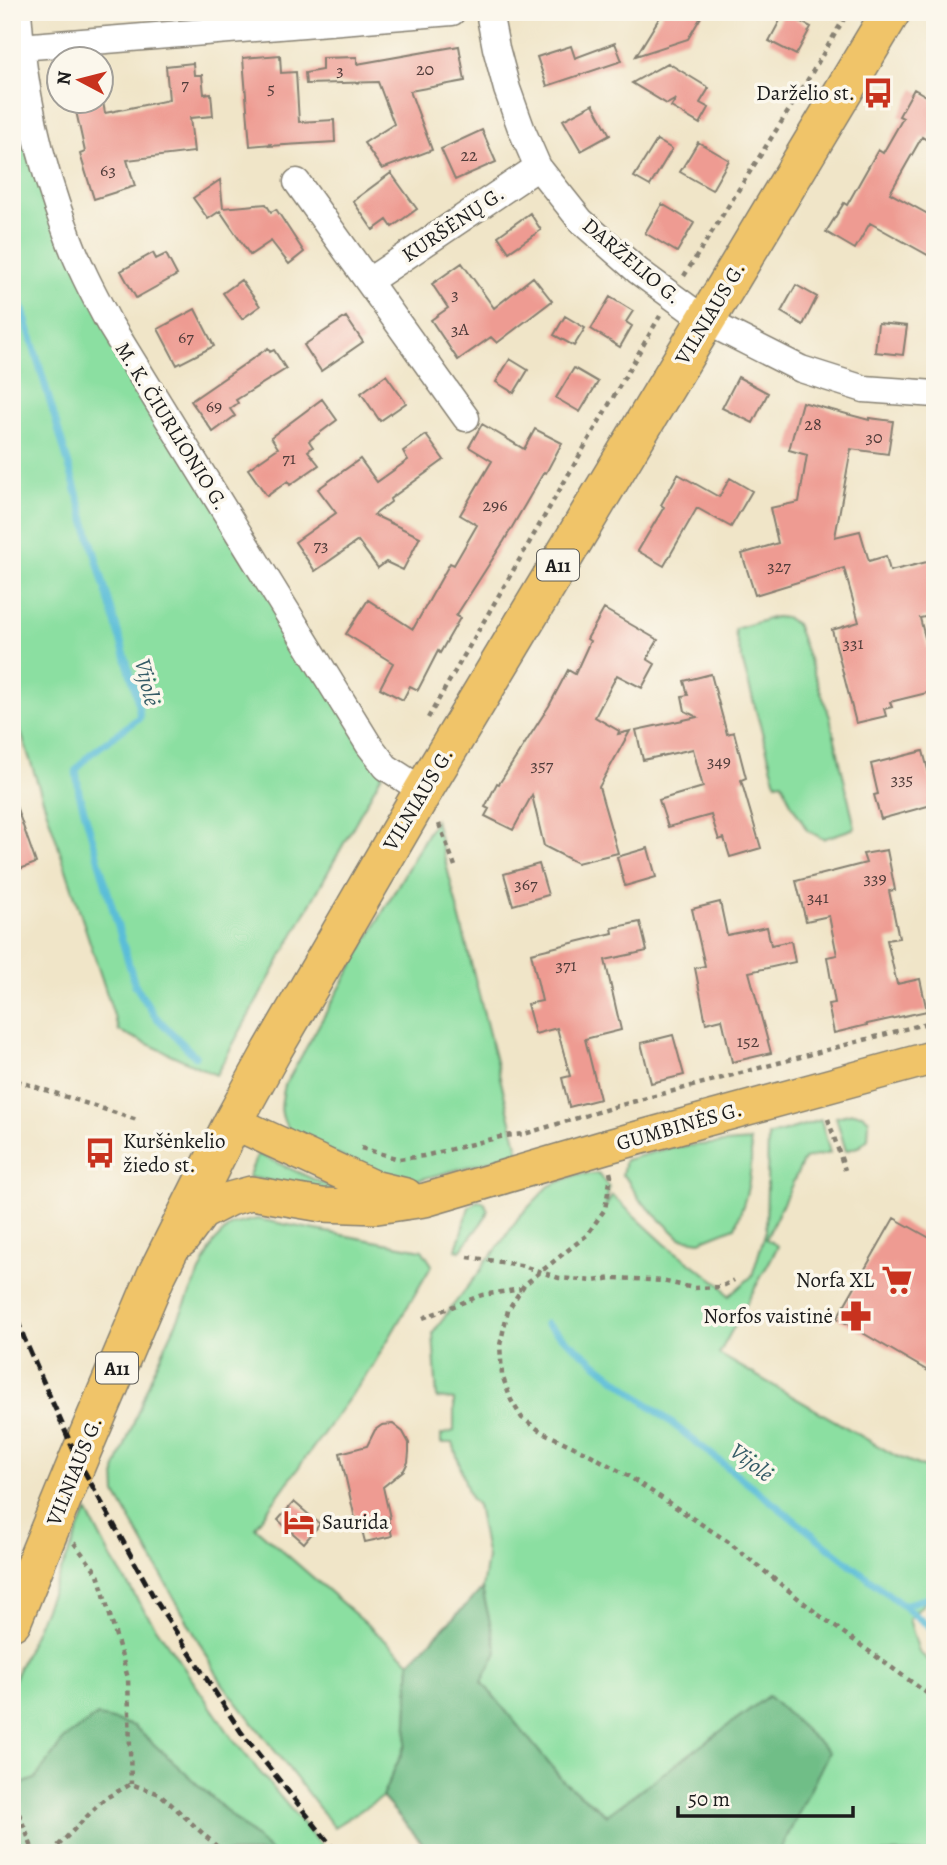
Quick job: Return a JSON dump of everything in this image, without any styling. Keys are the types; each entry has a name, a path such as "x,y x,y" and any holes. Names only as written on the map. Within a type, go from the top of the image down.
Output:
{"highway":[{"name":"VILNIAUS G.","path":"12,1621 156,1276 233,1122 423,791 891,12"}],"main road":[{"name":"GUMBINĖS G.","path":"156,1276 202,1213 229,1199 251,1193 322,1205 377,1207 425,1200 618,1143 935,1057"},
{"path":"233,1122 373,1187 425,1200"}],"street":[{"name":"M. K. ČIURLIONIO G.","path":"18,12 20,47 32,119 50,184 80,266 109,323 369,745 386,767 423,791"},
{"path":"20,47 452,12"},
{"name":"DARŽELIO G.","path":"489,12 507,89 538,167 581,221 638,271 706,321 801,369 863,389 935,394"},
{"name":"KURŠĖNŲ G.","path":"369,281 538,167"},
{"path":"297,182 466,418"}],"path":[{"path":"424,726 671,296 848,12"},
{"path":"358,1147 399,1159 424,1157 504,1136 524,1134 621,1105 935,1021"},
{"path":"12,1071 18,1080 137,1120"},
{"path":"828,1119 845,1170"},
{"path":"611,1176 605,1209 587,1236 539,1272 522,1289 508,1310 500,1345 502,1375 511,1400 522,1418 541,1432 628,1476 727,1541 820,1615 935,1699"},
{"path":"468,1257 520,1265 559,1278 662,1281 694,1288 721,1287 734,1280"},
{"path":"423,1318 482,1295 522,1289"},
{"path":"55,1518 97,1574 128,1678 131,1784"},
{"path":"51,1853 104,1799 131,1784 160,1794 224,1853"},
{"path":"12,1796 34,1853"}],"green space":[{"path":"12,12 66,232 386,767 216,1075 119,1031 12,705"},
{"path":"775,617 786,618 796,624 830,717 855,828 823,839 807,830 782,782 776,783 736,638 735,629"},
{"path":"435,820 519,1153 407,1183 392,1180 292,1134 284,1122 281,1105 285,1085"},
{"path":"862,1114 869,1120 868,1139 860,1146 846,1151 836,1117"},
{"path":"821,1120 830,1153 804,1159 766,1239 778,1246 719,1354 896,1456 935,1472 935,1592 909,1619 919,1652 935,1666 935,1853 779,1853 828,1752 768,1696 608,1815 564,1782 482,1682 497,1652 482,1589 487,1558 477,1505 470,1498 453,1443 441,1443 441,1435 454,1431 454,1400 437,1398 433,1333 519,1217 549,1186 578,1174 598,1174 609,1187 606,1206 612,1195 666,1245 720,1284 729,1296 752,1276 766,1230 768,1136"},
{"path":"750,1141 748,1184 735,1227 700,1241 680,1238 640,1200 622,1175 625,1160 673,1147"},
{"path":"258,1154 335,1189 336,1193 248,1177"},
{"path":"477,1201 484,1202 488,1210 485,1218 460,1251 456,1250 469,1207"},
{"path":"257,1219 422,1250 432,1265 372,1367 255,1527 410,1662 406,1744 382,1797 334,1827 222,1683 116,1494 115,1471 152,1375 214,1242 231,1225"},
{"path":"87,1511 109,1554 140,1604 235,1742 327,1853 272,1853 134,1726 66,1737 35,1779 12,1788 12,1684"},
{"path":"482,1589 497,1652 482,1682 564,1782 607,1815 768,1696 829,1752 779,1853 431,1853 382,1797 406,1744 410,1662"},
{"path":"97,1716 134,1726 272,1853 12,1853 12,1788 35,1779 66,1737"}],"building":[{"path":"663,12 704,12 688,39 636,56"},
{"path":"784,13 811,27 796,55 769,41"},
{"path":"615,43 622,61 547,86 537,57 571,46 575,58"},
{"path":"459,46 465,81 410,91 432,150 382,169 364,143 394,124 378,82 306,84 305,73 322,70 322,58 357,57 357,64"},
{"path":"280,55 281,73 296,72 299,122 334,120 335,142 250,146 243,58"},
{"path":"193,63 194,75 202,75 204,94 211,93 213,116 190,118 194,152 127,160 135,186 94,199 80,154 85,152 77,116 116,116 116,111 169,100 166,66"},
{"path":"668,63 709,88 700,103 709,108 700,124 671,107 676,99 667,104 632,83"},
{"path":"914,89 935,101 935,126 927,140 922,137 890,193 935,218 935,259 870,223 855,249 826,232 844,203 847,205 878,150 883,153 903,118 899,116"},
{"path":"593,104 610,135 581,151 563,120"},
{"path":"482,130 496,162 455,180 441,149"},
{"path":"657,140 672,149 650,186 634,177"},
{"path":"698,142 729,160 712,190 680,172"},
{"path":"391,173 417,209 392,227 387,220 373,230 353,201"},
{"path":"220,180 223,208 266,204 271,212 276,209 304,252 289,264 271,241 250,255 220,211 208,219 193,198"},
{"path":"662,204 694,223 677,252 645,233"},
{"path":"530,213 541,230 509,252 498,236"},
{"path":"153,253 156,259 166,254 177,275 136,298 121,271"},
{"path":"462,263 494,308 533,277 552,301 497,343 491,337 458,360 431,320 448,308 432,284"},
{"path":"241,280 260,306 242,319 223,293"},
{"path":"796,285 817,297 803,325 781,312"},
{"path":"610,297 633,311 626,322 632,326 620,347 591,329"},
{"path":"195,309 214,346 177,365 158,329"},
{"path":"565,316 585,328 574,346 554,335"},
{"path":"346,317 363,342 321,371 304,345"},
{"path":"878,323 907,326 903,355 875,352"},
{"path":"268,348 270,352 274,350 286,369 236,400 238,403 230,409 235,416 213,432 191,401"},
{"path":"510,359 528,370 514,393 496,382"},
{"path":"574,368 598,382 580,412 556,398"},
{"path":"386,375 406,403 380,421 361,393"},
{"path":"738,377 768,393 753,423 722,408"},
{"path":"322,399 337,420 309,441 313,447 308,451 319,465 290,485 288,481 267,496 248,469 278,448 271,437"},
{"path":"802,402 869,420 893,421 888,454 851,449 835,537 860,531 869,561 886,556 890,571 935,560 935,615 920,618 930,657 935,656 935,691 890,702 892,707 884,709 886,716 856,723 832,630 859,622 844,568 755,595 742,554 778,543 770,508 799,502 807,455 789,450"},
{"path":"482,424 524,449 535,429 562,443 456,616 460,618 440,653 438,651 418,690 410,686 403,700 380,688 393,663 346,634 368,600 413,629 450,563 454,565 477,525 460,515 492,461 469,447"},
{"path":"426,435 444,460 390,499 391,502 374,515 420,537 403,570 386,562 378,568 358,541 315,571 295,542 336,513 318,489 360,459 377,482 408,460 403,451"},
{"path":"678,474 719,497 730,478 752,491 731,527 697,508 664,566 638,551 664,507 661,505"},
{"path":"604,609 658,640 647,659 655,664 642,688 617,675 595,717 619,731 618,734 630,731 599,787 618,853 577,863 544,846 532,795 513,830 485,816 489,809 485,807 497,783 499,784 549,706 568,670 575,674 590,641 587,639"},
{"path":"711,674 727,734 734,732 746,778 741,780 761,848 730,857 724,838 719,840 711,815 668,827 659,800 703,787 693,749 643,760 636,730 697,717 685,711 682,696 688,695 684,681"},
{"path":"923,751 935,804 881,819 874,795 878,794 871,764"},
{"path":"12,803 15,803 36,863 12,872"},
{"path":"648,848 656,877 625,886 617,857"},
{"path":"887,850 895,890 889,891 899,938 887,940 897,984 920,979 927,1011 834,1033 828,1004 835,1003 827,957 837,955 829,916 806,921 796,881 866,863 863,854"},
{"path":"539,864 548,895 513,905 504,874"},
{"path":"720,902 727,935 767,927 771,945 791,941 795,962 749,972 771,1053 732,1062 722,1019 706,1023 695,968 705,966 692,909"},
{"path":"640,922 647,951 605,960 621,1030 585,1039 600,1099 569,1107 562,1078 570,1076 557,1028 535,1034 527,1004 542,1001 531,953 613,933 612,928"},
{"path":"673,1035 684,1075 651,1083 641,1043"},
{"name":"Norfa XL","path":"894,1218 935,1241 935,1375 837,1318"},
{"name":"Saurida","path":"393,1424 403,1432 409,1443 409,1452 404,1470 383,1487 392,1536 365,1542 361,1526 357,1527 340,1453 367,1446 375,1430 382,1425"},
{"name":"Saurida","path":"294,1502 320,1524 304,1543 278,1520"}],"waterway":[{"name":"Vijolė","path":"12,273 136,693 140,717 89,755 76,770 79,793 135,985 155,1016 195,1056"},
{"name":"Vijolė","path":"546,1324 935,1631"},
{"path":"903,1605 935,1596"}],"railway":[{"path":"12,1305 78,1460 156,1601 241,1732 337,1853"}],"place":[{"name":"Darželio st.","path":"878,93"},
{"name":"Kuršėnkelio žiedo st.","path":"100,1153"},
{"name":"Norfa XL","path":"897,1280"},
{"name":"Norfos vaistinė","path":"856,1316"},
{"name":"Saurida","path":"299,1522"}]}
